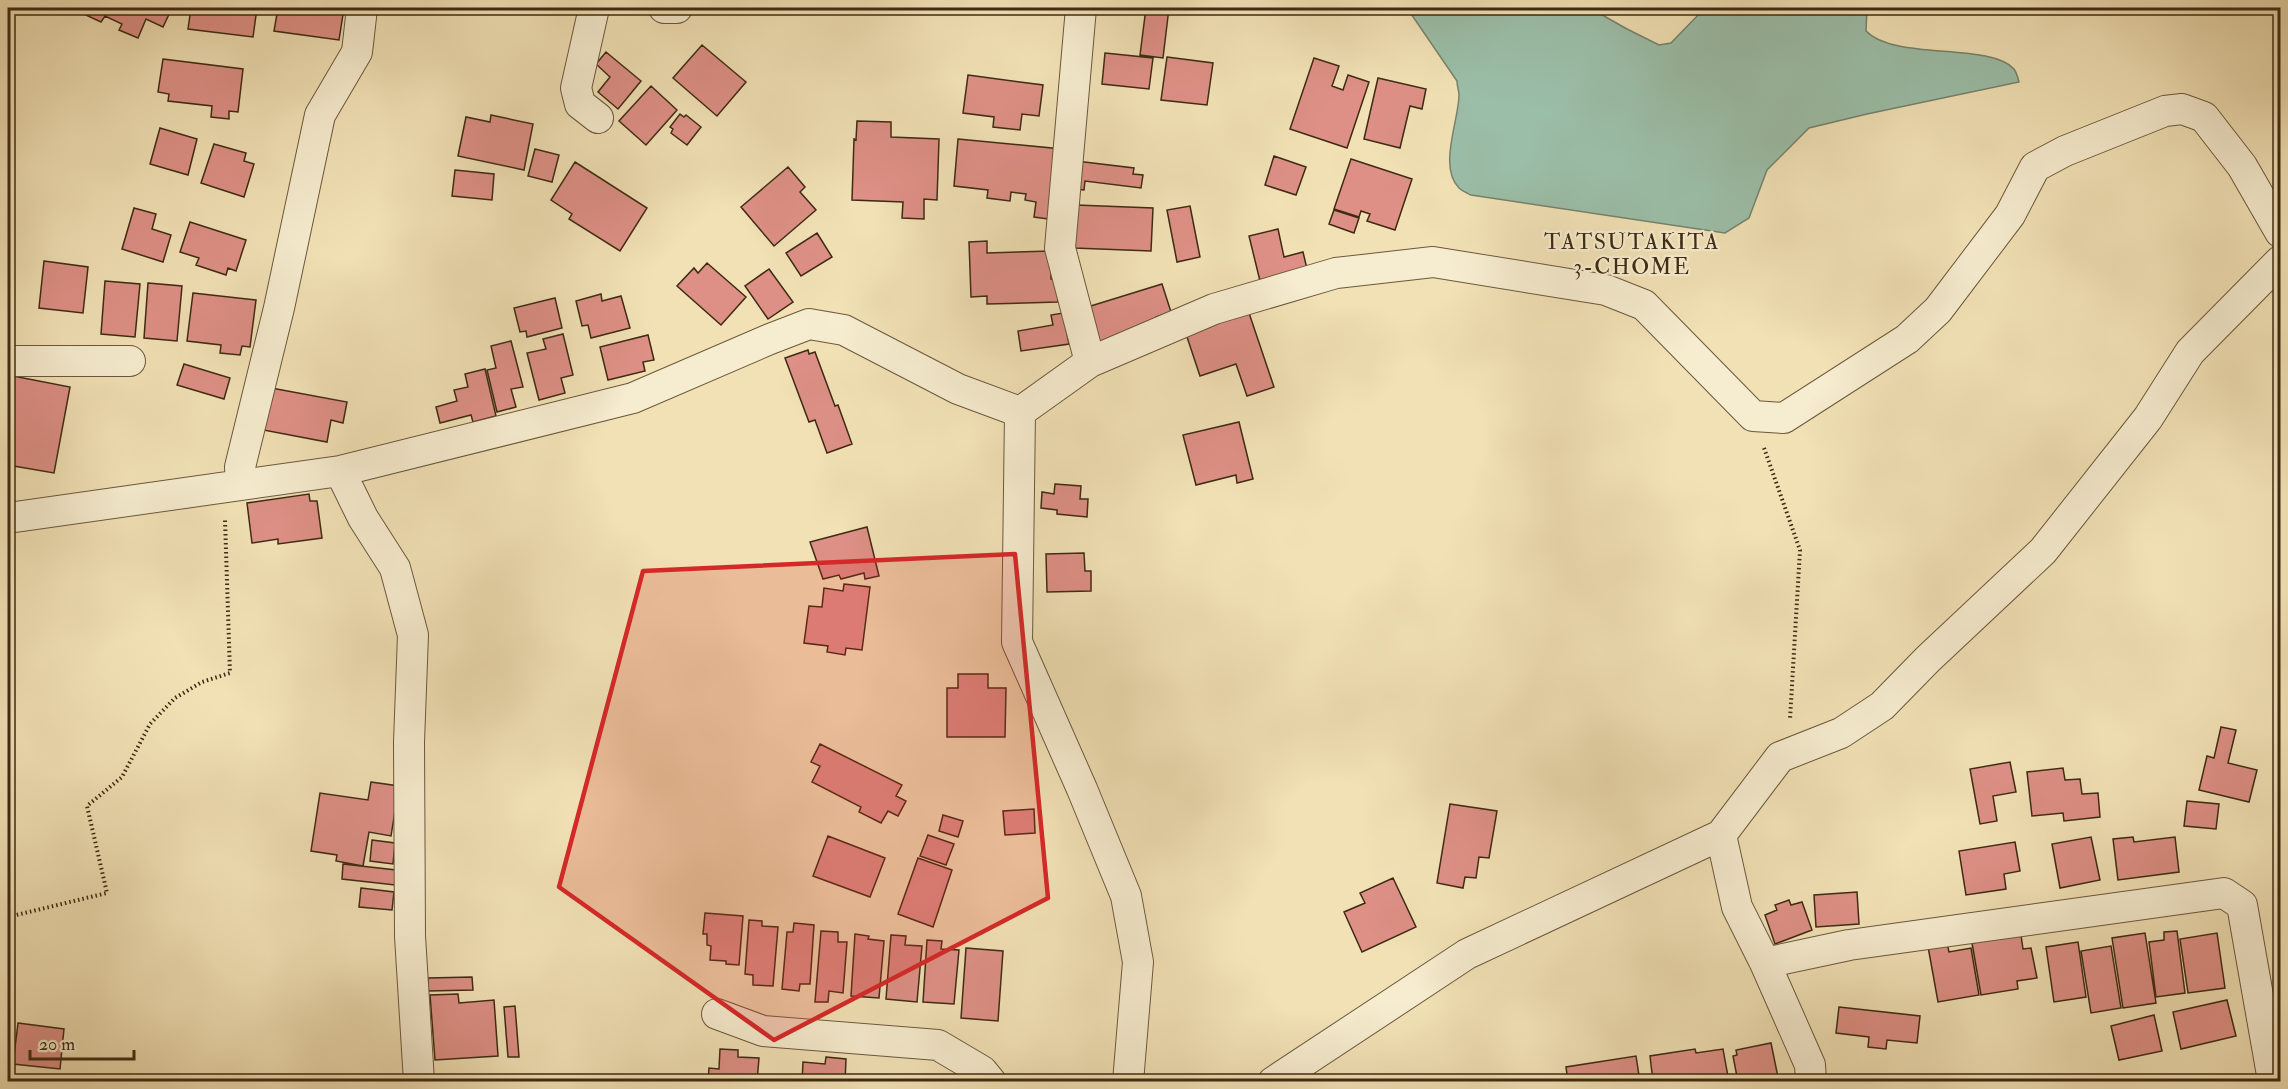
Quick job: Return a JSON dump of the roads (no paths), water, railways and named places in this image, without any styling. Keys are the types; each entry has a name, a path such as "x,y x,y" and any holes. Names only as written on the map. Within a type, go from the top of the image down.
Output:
{"street":[{"path":"232,487 240,467 279,308 320,115 357,52 362,8"},
{"path":"594,8 576,88 580,104 598,118"},
{"path":"664,8 677,8"},
{"path":"1081,8 1060,248 1090,363"},
{"path":"1020,412 1090,363 1214,309 1336,273 1433,262 1606,290 1644,305 1753,416 1784,418 1907,339 1938,310 2010,215 2035,167 2065,151 2165,111 2182,109 2205,117 2242,166 2280,232"},
{"path":"1273,1082 1467,954 1721,835 1780,757 1841,733 1882,706 1928,659 2043,551 2148,418 2190,352 2280,261"},
{"path":"8,518 340,471 633,398 809,324 844,330 958,389 1020,412"},
{"path":"8,361 130,361"},
{"path":"1020,412 1017,642 1126,896 1138,962 1128,1082"},
{"path":"340,471 363,518 395,568 413,634 409,742 410,925 418,1082"},
{"path":"1721,835 1737,907 1765,963 1810,1065 1811,1082"},
{"path":"1765,963 1849,945 2224,893 2242,905 2275,1082"},
{"path":"717,1014 763,1031 938,1046 982,1071 991,1082"}],"district":[{"name":"TATSUTAKITA 3-CHOME","path":"1632,254"}]}
